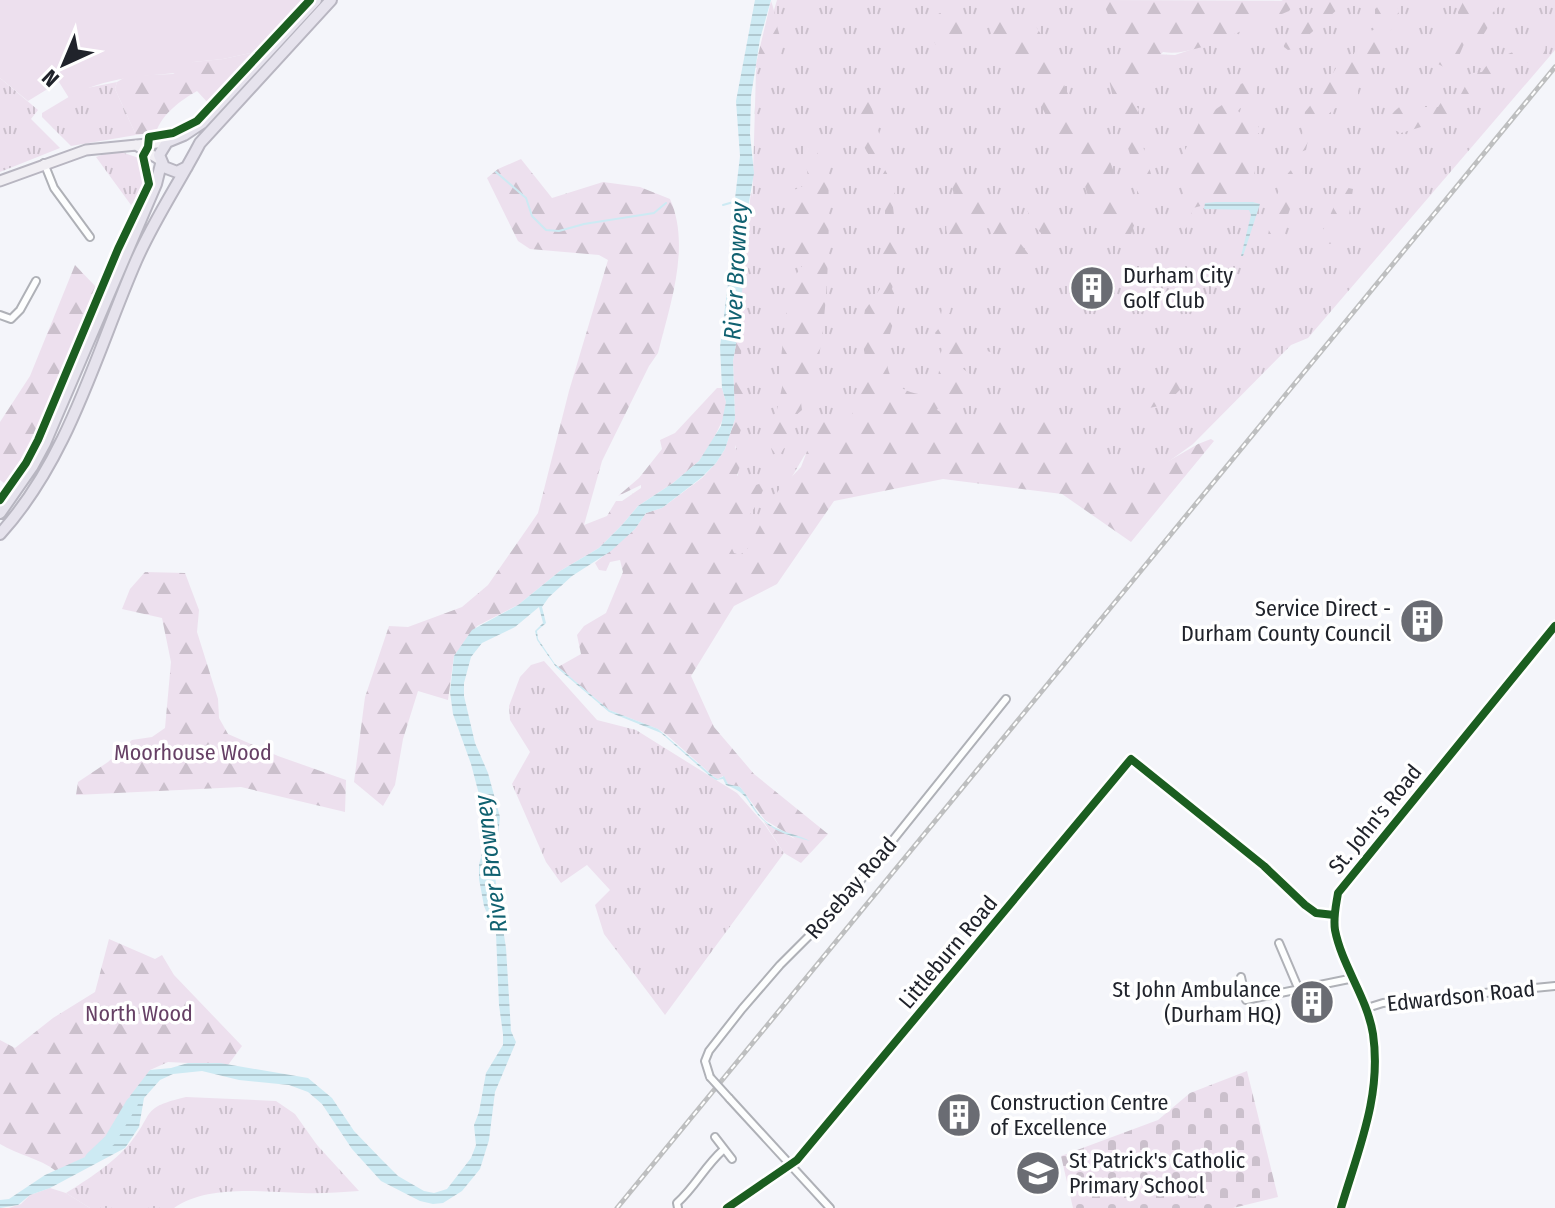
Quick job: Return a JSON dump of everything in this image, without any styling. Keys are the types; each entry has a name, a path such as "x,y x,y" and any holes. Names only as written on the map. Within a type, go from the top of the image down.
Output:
{"highway":[{"path":"0,513 26,477 45,443 156,184 160,151 170,140 202,123 316,0"},
{"path":"0,534 32,492 56,453 136,260 173,188 207,134 331,0"},
{"path":"170,140 186,144 192,161"},
{"path":"161,162 168,170 177,172 192,161"}],"main road":[{"path":"0,181 44,163 95,148 170,140"},
{"path":"136,145 161,162"}],"street":[{"path":"44,163 52,184 90,237"},
{"path":"84,228 92,221"},
{"path":"0,315 10,322 32,297 36,281"},
{"name":"St. John's Road","path":"1334,915 1338,893 1555,626"},
{"name":"Rosebay Road","path":"791,1165 710,1077 705,1061 716,1041 780,965 844,901 1006,699"},
{"name":"Littleburn Road","path":"727,1208 791,1165 1131,759 1264,866 1305,905 1316,913 1334,915"},
{"path":"1334,915 1336,933 1367,1008 1373,1036 1375,1080 1369,1122 1341,1208"},
{"path":"1279,943 1299,990"},
{"path":"1241,977 1246,1000 1354,978"},
{"name":"Edwardson Road","path":"1367,1008 1383,1003 1555,986"},
{"path":"715,1137 732,1159"},
{"path":"678,1208 677,1203 696,1185 707,1164 723,1150"},
{"path":"791,1165 830,1208"}],"green space":[{"path":"0,0 302,0 255,52 193,62 187,72 111,81 69,98 59,82 28,101 0,78"},
{"path":"777,0 1108,0 1132,53 1175,55 1199,47 1283,0 1555,0 1555,50 1308,338 1291,345 1193,444 1143,480 1132,493 835,422 804,456 743,562 725,546 740,503 735,437 736,386 752,210 756,71"},
{"path":"1102,0 1297,1 1289,11 1232,35 1223,45 1163,52 1158,57 1157,79 1149,86 1135,84 1133,103 1139,109 1136,122 1151,174 1143,200 1138,193 1135,171 1109,78 1112,64 1127,46 1114,29"},
{"path":"1329,0 1348,0 1293,49 1284,47 1283,42 1302,20"},
{"path":"1464,0 1472,0 1480,6 1487,0 1506,0 1489,16 1490,24 1477,45 1469,40 1464,44 1456,63 1446,68 1438,64 1429,65 1437,48 1459,24 1458,12"},
{"path":"771,1 783,41 781,55 755,68"},
{"path":"1382,3 1397,6 1399,12 1393,19 1377,62 1358,83 1358,96 1334,109 1319,123 1321,132 1308,140 1306,150 1300,152 1305,112 1323,90 1342,58 1352,58 1362,36 1375,29 1375,9"},
{"path":"956,11 963,36 958,50 936,45 929,33 931,18"},
{"path":"1006,20 1031,20 1044,40 1073,104 1107,153 1125,218 1137,217 1131,234 1125,235 1091,206 1077,160 1050,123 1031,86 1020,79 991,31 993,24"},
{"path":"1546,41 1545,54 1497,77 1468,103 1431,124 1401,133 1387,127 1392,114 1406,103 1410,101 1425,107 1438,107 1442,101 1460,96 1472,73 1482,72 1489,62"},
{"path":"255,52 209,104 197,91 173,108 156,132 136,135 115,89 117,82 127,76 173,74 193,62"},
{"path":"1257,74 1261,75 1255,94 1238,111 1258,124 1260,132 1250,141 1256,156 1253,186 1257,202 1216,202 1193,208 1184,230 1180,222 1185,187 1185,150 1201,119 1225,103 1232,87 1249,81"},
{"path":"863,77 882,144 881,152 873,160 859,132 855,78"},
{"path":"0,78 38,110 31,119 60,148 0,172"},
{"path":"117,82 115,89 136,135 71,146 42,117 42,113 82,89"},
{"path":"819,138 823,142 817,149 818,156 828,161 829,191 822,337 812,395 800,395 802,410 792,421 785,446 777,456 769,445 783,383 779,374 787,308 793,279 804,263 800,258 792,259 789,252 790,192 809,183 803,146"},
{"path":"107,153 124,153 139,158 142,183 131,205 96,157"},
{"path":"1298,155 1303,169 1302,186 1290,209 1280,242 1277,247 1273,246 1267,241 1275,203 1281,184 1291,170 1291,163"},
{"path":"940,156 945,157 976,195 995,209 1032,259 1028,269 1024,270 1016,264 992,232 977,222 967,221 964,242 960,244 948,236 953,192 948,175 938,160"},
{"path":"521,159 552,198 603,182 640,187 670,199 676,217 679,256 673,296 658,353 602,461 584,525 607,516 616,501 622,501 641,488 641,485 618,496 639,478 662,449 660,440 675,433 717,388 722,388 726,402 725,415 699,461 638,506 599,548 560,571 518,605 477,626 454,656 448,700 418,691 403,739 395,785 383,806 354,782 365,697 389,626 408,627 462,607 488,585 538,513 569,391 608,260 599,255 530,249 518,241 487,178 498,169"},
{"path":"884,168 896,190 892,198 899,260 892,289 899,304 887,360 889,373 896,383 907,391 925,395 936,380 947,338 945,335 938,339 935,333 939,328 944,295 948,292 951,294 950,323 955,338 996,354 1007,363 1002,367 961,354 955,363 970,374 963,399 948,400 937,410 946,415 1003,419 1018,415 1071,422 1091,443 1099,465 1116,474 1124,485 1131,488 1148,473 1198,444 1211,439 1214,441 1131,542 1062,494 943,479 834,501 777,584 734,606 691,676 714,727 754,774 828,834 801,863 784,853 764,822 795,839 765,820 740,787 728,784 723,776 718,779 714,777 658,729 609,710 558,667 581,654 577,635 584,626 606,613 623,572 620,560 610,562 606,571 599,570 595,563 635,529 646,513 662,508 702,478 725,449 735,419 733,361 740,322 741,277 751,192 754,200 739,378 746,414 735,448 743,458 737,475 749,487 759,484 765,475 768,479 757,504 730,544 734,553 740,555 748,548 778,491 801,467 812,438 824,419 840,421 852,416 858,384 867,368 861,333 865,310 880,289 878,269 885,207 880,174"},
{"path":"1020,180 1042,197 1041,211 1068,232 1073,242 1060,238 1052,241 1037,228 1029,215"},
{"path":"1344,187 1353,189 1348,222 1337,243 1328,244 1320,235"},
{"path":"75,265 97,288 33,441 5,484 0,480 0,422 30,376"},
{"path":"1174,365 1189,380 1175,395 1174,403 1149,408 1137,405 1142,394 1159,387"},
{"name":"Moorhouse Wood","path":"145,572 185,573 199,610 197,632 218,699 219,718 228,734 346,780 345,812 241,787 76,795 78,782 108,762 132,740 152,737 165,728 171,662 162,618 122,609 130,589"},
{"path":"544,661 597,720 636,730 737,793 784,853 665,1015 604,934 595,905 610,890 587,865 561,883 546,862 512,784 530,752 510,720 509,706 520,677 531,665"},
{"name":"North Wood","path":"109,939 155,959 162,955 174,975 242,1046 228,1065 168,1062 150,1070 124,1110 114,1139 105,1148 56,1171 0,1144 0,1040 15,1048 53,1018 95,992"},
{"path":"1247,1071 1278,1197 1233,1208 1073,1208 1061,1156 1158,1120 1190,1093"},
{"path":"186,1097 276,1101 295,1114 317,1145 359,1191 219,1192 188,1200 174,1208 90,1208 66,1193 117,1157 155,1108"},
{"path":"50,1188 66,1193 90,1208 9,1208 21,1204 30,1195"}],"water":[{"path":"755,0 771,0 760,39 751,96 750,134 754,173 748,208 740,322 733,361 735,419 725,449 701,478 662,508 646,513 635,529 611,551 572,576 549,597 542,607 546,623 537,631 538,639 555,664 609,710 658,729 714,777 724,776 728,784 740,787 768,823 810,841 773,828 758,814 740,792 726,785 723,779 716,780 711,777 661,733 609,712 556,667 537,640 535,631 543,623 539,607 515,627 482,643 471,657 464,683 475,743 488,773 500,817 494,870 506,948 511,1031 516,1042 495,1092 489,1140 480,1169 462,1191 443,1203 420,1201 381,1181 352,1149 322,1104 308,1092 289,1085 239,1080 202,1071 173,1074 160,1080 144,1098 139,1127 125,1148 50,1188 30,1195 18,1205 0,1208 0,1200 9,1199 45,1175 105,1148 120,1129 130,1096 150,1070 188,1063 220,1063 308,1078 332,1098 354,1131 398,1176 424,1191 434,1193 447,1189 471,1158 476,1145 474,1125 486,1073 503,1045 503,1034 496,934 484,906 479,879 486,821 471,764 453,714 450,692 454,656 472,630 518,605 560,571 599,548 638,506 699,461 721,426 726,402 722,388 720,347 740,156 736,101"},
{"path":"1205,203 1260,204 1243,256 1251,215 1249,210 1204,209"}],"waterway":[{"path":"496,172 526,198 532,216 546,230 559,231 654,213 666,203"},
{"path":"723,205 737,201"},
{"name":"River Browney","path":"91,1158 110,1140 132,1103"}],"railway":[{"path":"617,1208 1555,67"}],"cycle path":[{"path":"0,500 38,440 118,249 149,184 143,156 149,137 173,133 197,121 310,0"},
{"path":"1341,1208 1367,1122 1375,1057 1370,1020 1335,930 1338,893 1555,626"},
{"path":"727,1208 797,1160 1131,759 1264,866 1305,905 1316,913 1334,915"}],"place":[{"name":"Durham City Golf Club","path":"1092,288"},
{"name":"Service Direct - Durham County Council","path":"1422,621"},
{"name":"St John Ambulance (Durham HQ)","path":"1312,1002"},
{"name":"Construction Centre of Excellence","path":"959,1115"},
{"name":"St Patrick's Catholic Primary School","path":"1038,1173"}]}
